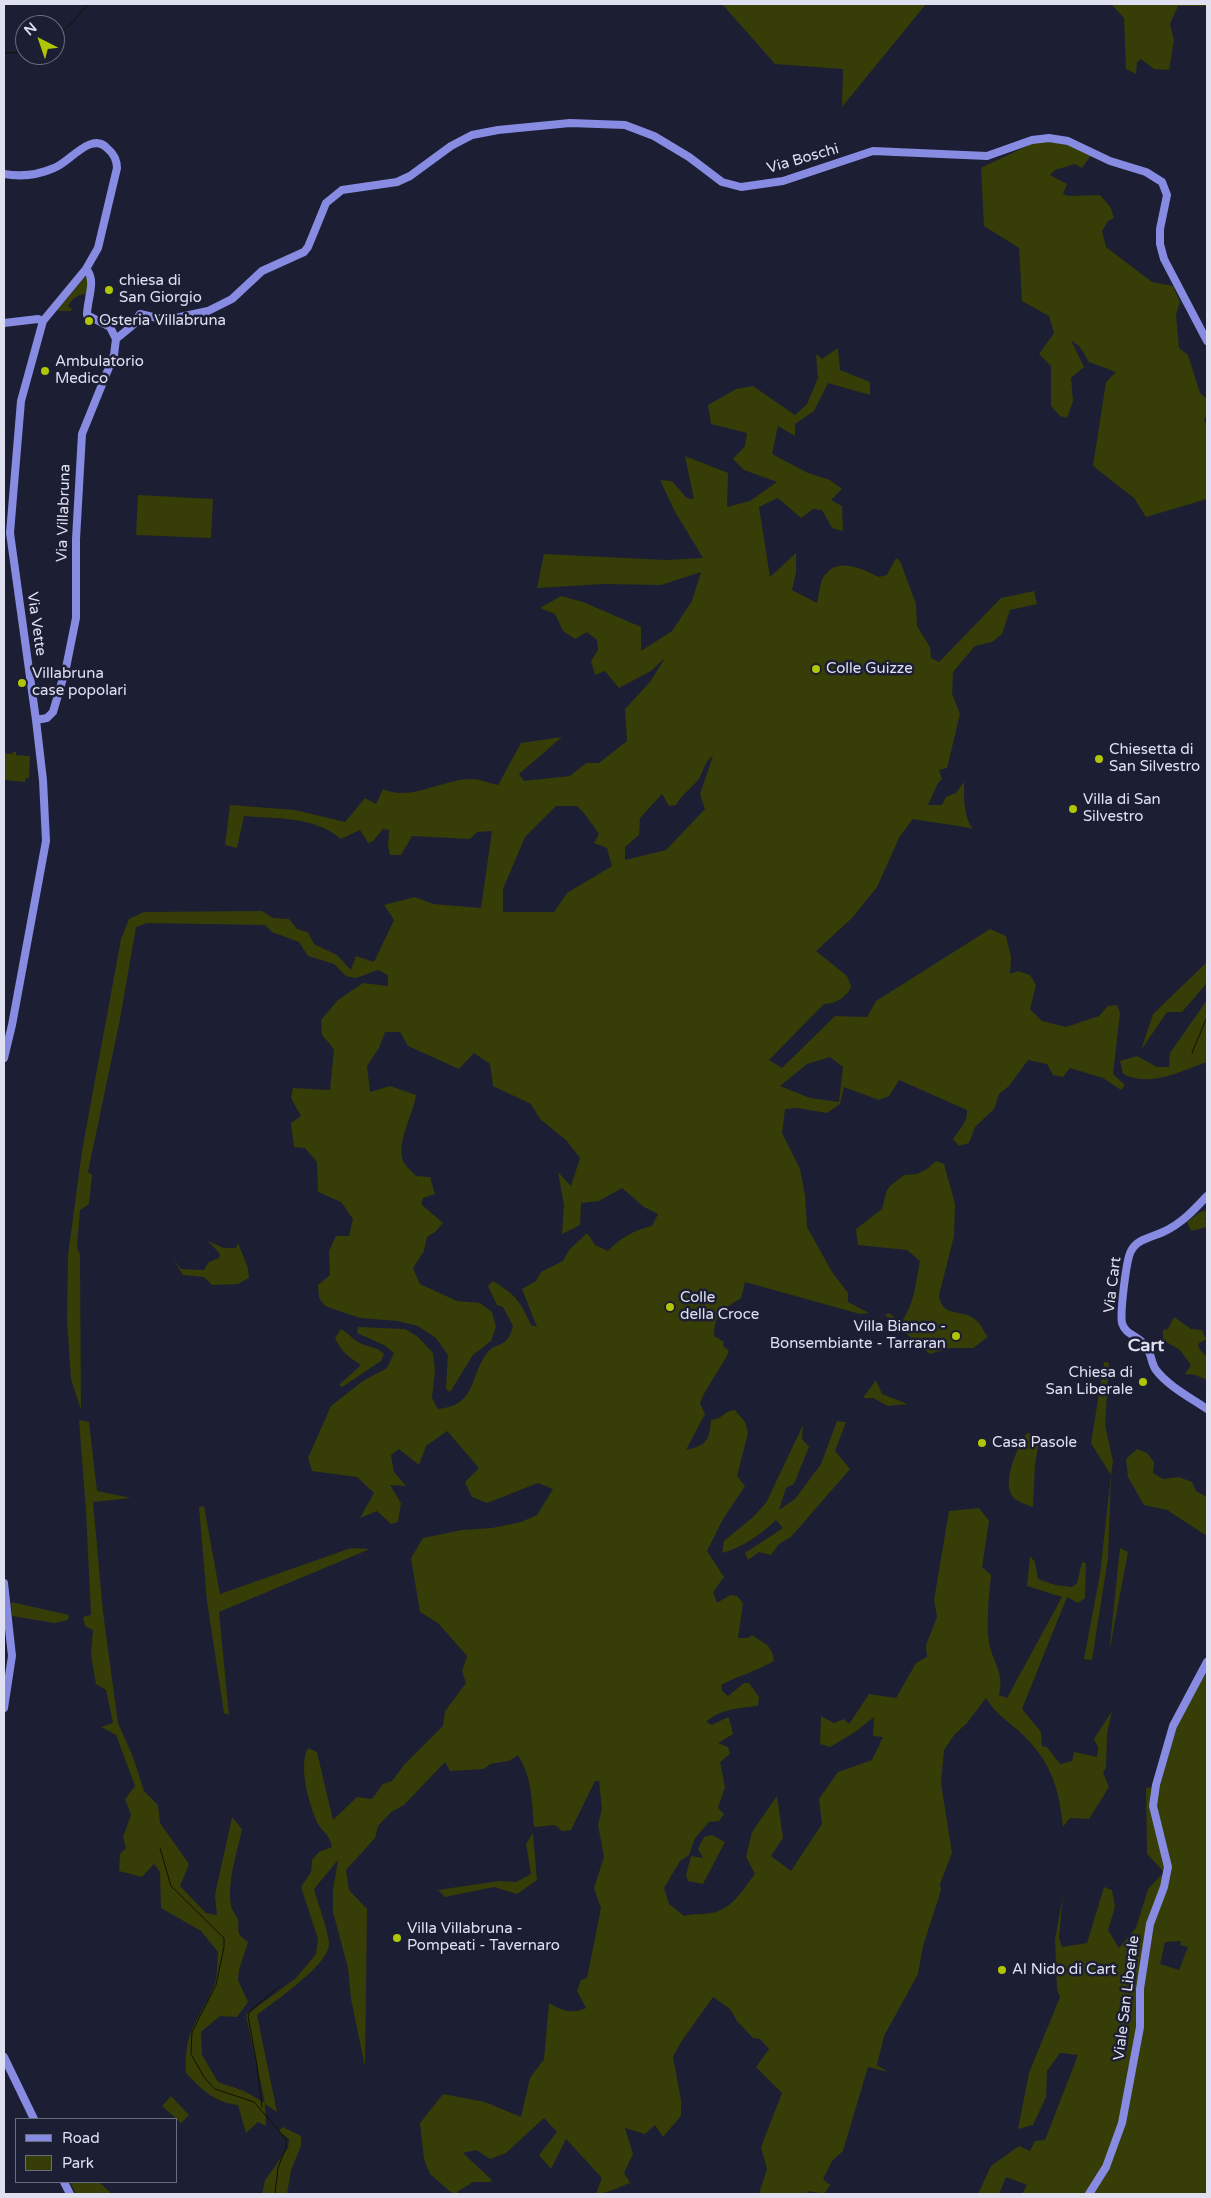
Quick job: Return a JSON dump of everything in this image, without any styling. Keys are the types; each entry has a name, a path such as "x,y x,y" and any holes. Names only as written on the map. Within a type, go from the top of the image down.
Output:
{"street":[{"name":"Via Boschi","path":"116,339 133,325 140,314 166,320 176,319 208,311 226,304 262,271 304,252 308,247 326,203 342,190 397,182 410,176 451,146 472,135 570,123 624,125 654,136 689,157 722,182 741,187 783,181 873,152 987,156 1032,140 1049,138 1068,141 1110,161 1146,172 1162,182 1167,195 1160,229 1160,244 1164,259 1207,341"},
{"name":"Via Vette","path":"4,174 28,175 53,169 90,145 100,143 108,148 116,161 117,173 98,248 86,269 43,322 20,401 10,533 36,720 43,780 46,841 12,1025 4,1058"},
{"path":"86,269 91,274 93,281 87,302 87,315 110,327 116,339"},
{"path":"4,323 38,320 43,322"},
{"name":"Via Villabruna","path":"36,720 47,718 53,712 66,668 76,618 76,539 82,434 114,355 116,339"},
{"name":"Via Cart","path":"1207,1196 1185,1218 1164,1232 1140,1241 1131,1251 1124,1288 1122,1322 1125,1330 1143,1342 1152,1356 1155,1369 1183,1393 1207,1409"},
{"path":"4,1583 12,1656 4,1708"},
{"name":"Viale San Liberale","path":"1089,2194 1106,2166 1122,2123 1139,2035 1140,1990 1150,1924 1164,1886 1168,1867 1153,1806 1156,1785 1173,1726 1207,1662"},
{"path":"4,2057 34,2118"}],"green space":[{"path":"722,4 926,4 842,107 843,69 775,64"},
{"path":"1111,4 1207,4 1207,6 1178,6 1170,24 1174,40 1169,70 1154,69 1141,59 1137,62 1136,74 1126,69 1124,18"},
{"path":"1049,141 1067,144 1092,154 1082,168 1075,164 1055,170 1050,175 1067,184 1063,194 1069,196 1100,195 1111,208 1114,218 1108,221 1102,231 1106,247 1152,282 1173,286 1180,302 1176,315 1179,348 1188,355 1200,393 1207,399 1207,416 1204,419 1207,428 1207,499 1146,517 1134,498 1093,466 1106,382 1116,372 1089,362 1080,347 1071,340 1084,367 1071,378 1073,401 1067,418 1060,416 1051,406 1051,366 1039,354 1054,333 1049,316 1022,301 1019,248 984,226 981,168 1033,143"},
{"path":"90,276 85,304 85,294 77,296 71,302 68,307 72,308 71,311 59,311 58,309 85,277"},
{"path":"838,348 840,370 870,382 870,395 828,383 814,411 795,424 795,436 778,426 772,454 808,473 830,480 842,489 831,500 842,506 843,531 832,528 822,510 813,509 801,518 778,498 759,507 770,577 796,553 796,573 792,590 817,603 824,576 830,570 843,565 851,566 879,577 887,575 896,558 900,561 916,604 917,626 930,647 931,658 939,662 1001,598 1034,591 1037,604 1010,610 1002,634 992,642 975,646 953,672 952,694 960,714 947,768 939,770 942,779 938,783 928,805 942,805 946,797 956,793 964,782 966,813 973,829 913,819 900,836 877,887 853,917 816,951 847,976 851,986 849,990 840,999 824,1004 769,1060 782,1068 835,1016 867,1017 876,1001 990,929 1006,936 1011,957 1010,974 1018,971 1030,975 1036,985 1030,1009 1042,1021 1066,1027 1099,1016 1108,1006 1117,1005 1120,1013 1113,1074 1125,1085 1121,1090 1103,1078 1070,1068 1063,1077 1053,1075 1047,1064 1028,1060 1009,1086 999,1094 994,1109 975,1127 969,1143 959,1146 953,1139 965,1122 967,1110 899,1080 889,1096 879,1100 844,1087 840,1104 827,1113 797,1108 785,1109 782,1133 800,1169 805,1195 807,1227 832,1272 848,1293 848,1302 869,1313 860,1314 745,1282 741,1298 724,1309 716,1322 714,1336 724,1342 723,1346 729,1351 700,1403 705,1414 686,1450 703,1444 708,1437 711,1420 729,1411 735,1410 745,1422 748,1433 737,1476 745,1486 723,1519 707,1551 724,1577 713,1592 717,1603 730,1595 737,1596 743,1603 738,1638 748,1638 752,1635 769,1648 774,1661 721,1685 722,1691 728,1696 744,1683 749,1683 759,1697 758,1706 717,1714 706,1722 712,1725 729,1718 733,1734 718,1743 728,1747 730,1754 720,1762 725,1787 718,1808 724,1814 719,1821 709,1822 695,1838 689,1855 680,1861 664,1888 669,1904 684,1916 708,1914 725,1908 755,1874 746,1857 752,1832 777,1796 783,1838 771,1856 791,1871 822,1824 819,1799 838,1772 872,1760 883,1737 873,1736 874,1717 855,1732 830,1747 820,1744 821,1716 834,1723 844,1719 849,1724 869,1694 896,1698 916,1663 927,1657 926,1645 937,1617 934,1600 949,1511 979,1508 989,1521 982,1567 991,1575 988,1634 999,1673 999,1695 1007,1698 1062,1597 1027,1586 1030,1556 1035,1562 1038,1579 1055,1585 1072,1587 1077,1583 1082,1562 1086,1563 1085,1598 1078,1603 1067,1597 1022,1709 1041,1732 1042,1746 1047,1747 1060,1764 1072,1761 1074,1752 1097,1757 1098,1747 1094,1739 1112,1711 1107,1734 1106,1767 1103,1773 1109,1787 1089,1819 1070,1818 1063,1827 1059,1799 1051,1774 1045,1763 1030,1742 997,1712 986,1698 967,1723 954,1735 944,1750 941,1783 952,1853 940,1884 941,1890 923,1946 918,1974 884,2036 877,2065 888,2072 868,2067 843,2151 832,2161 823,2179 830,2185 824,2194 809,2191 806,2194 759,2194 767,2169 761,2147 782,2093 756,2067 769,2049 760,2039 753,2038 737,2021 730,2009 713,1997 681,2042 673,2057 681,2100 681,2116 663,2137 655,2125 645,2134 625,2128 633,2154 624,2173 630,2183 608,2192 596,2194 602,2178 566,2139 551,2169 539,2155 557,2132 544,2118 506,2153 490,2159 476,2150 463,2153 492,2180 490,2182 473,2182 457,2192 458,2194 453,2194 430,2174 424,2159 420,2123 443,2094 485,2102 521,2117 530,2078 544,2059 549,2003 567,2011 586,2008 577,1991 581,1980 587,1978 601,1908 594,1888 604,1857 598,1825 602,1809 599,1781 595,1781 571,1830 562,1831 555,1825 534,1827 529,1781 518,1755 509,1761 490,1764 484,1769 450,1771 445,1762 404,1805 391,1812 378,1826 375,1838 346,1870 349,1890 367,1909 365,2067 351,1999 348,1968 333,1912 333,1890 338,1860 314,1889 329,1940 326,1954 299,1983 257,2015 277,2112 265,2104 266,2126 258,2122 246,2133 238,2105 215,2098 186,2073 187,2046 193,2027 215,1982 218,1952 201,1931 161,1908 160,1872 154,1864 142,1877 119,1871 120,1854 126,1848 123,1837 131,1815 125,1799 135,1786 116,1735 101,1727 113,1723 106,1690 96,1684 91,1655 93,1630 85,1626 83,1617 91,1615 79,1420 89,1422 97,1491 131,1498 93,1502 103,1612 118,1723 133,1757 144,1791 158,1805 160,1823 189,1864 180,1886 206,1913 217,1915 215,1895 232,1817 242,1829 233,1867 230,1896 232,1908 238,1920 239,1933 248,1942 239,1970 238,1980 248,2002 237,2017 220,2016 201,2032 202,2055 218,2082 244,2091 265,2103 246,2015 296,1978 316,1954 318,1939 301,1887 311,1872 312,1860 319,1852 332,1847 328,1837 318,1824 308,1796 304,1765 308,1748 317,1752 333,1820 357,1797 372,1799 383,1784 392,1781 404,1765 443,1726 445,1711 466,1683 462,1671 467,1656 438,1623 420,1612 411,1558 423,1538 462,1530 492,1528 521,1522 537,1515 553,1489 538,1483 487,1503 472,1497 465,1482 479,1468 447,1431 426,1446 419,1465 399,1449 391,1455 394,1472 406,1486 390,1485 401,1503 398,1522 391,1524 377,1511 360,1518 374,1493 357,1477 312,1471 308,1458 331,1406 363,1381 387,1368 394,1353 384,1345 357,1333 358,1327 405,1329 418,1337 433,1353 435,1371 432,1398 438,1409 451,1406 460,1402 466,1396 481,1362 490,1349 505,1342 511,1334 513,1326 503,1307 497,1305 488,1286 493,1281 512,1295 524,1310 531,1325 537,1327 522,1289 536,1281 541,1272 563,1261 569,1250 587,1233 595,1245 608,1251 628,1235 652,1226 658,1214 644,1207 622,1188 599,1201 581,1203 580,1225 562,1234 564,1205 558,1172 571,1186 580,1158 566,1140 540,1119 531,1104 493,1086 490,1064 474,1053 459,1069 408,1046 400,1032 385,1032 379,1048 367,1066 370,1092 390,1086 416,1095 405,1130 401,1149 402,1157 405,1164 416,1176 430,1177 435,1194 423,1198 421,1204 443,1223 435,1232 427,1237 424,1251 413,1268 420,1284 457,1301 480,1303 492,1312 496,1327 491,1341 473,1355 450,1392 446,1389 448,1355 436,1338 418,1326 398,1321 360,1318 325,1306 319,1298 318,1285 330,1275 329,1251 336,1236 349,1236 353,1219 341,1202 318,1192 317,1162 305,1148 294,1147 291,1123 301,1116 291,1098 293,1088 330,1090 334,1049 322,1035 321,1020 338,1000 363,983 388,986 388,975 378,970 356,978 346,976 334,964 308,956 299,942 272,932 265,925 147,923 136,927 120,1019 88,1172 92,1175 89,1204 80,1210 77,1247 80,1255 81,1410 71,1379 67,1320 68,1255 82,1151 121,939 129,919 144,912 262,911 273,918 289,919 297,929 308,932 314,944 337,955 351,970 356,956 374,962 394,920 384,905 415,897 433,904 481,908 492,831 477,832 470,839 412,836 401,855 390,855 388,846 389,830 383,829 373,841 368,843 360,830 341,839 319,826 307,822 244,816 237,848 225,845 230,805 295,810 345,822 365,798 376,804 383,789 393,792 415,792 449,782 471,779 498,785 521,743 562,737 519,774 524,781 570,776 586,763 599,763 627,741 625,709 650,682 665,658 651,671 619,688 605,671 595,675 591,661 598,650 597,640 587,632 575,639 563,631 555,614 540,608 561,596 583,602 641,627 641,651 672,631 692,601 701,572 661,585 603,584 537,588 544,554 666,560 703,558 674,510 660,480 672,481 687,498 694,499 685,456 728,473 727,507 750,501 777,482 744,470 733,459 745,446 747,433 711,424 708,405 736,389 753,386 795,415 807,404 818,378 816,354 822,359","holes":["713,756 700,794 705,809 666,850 625,860 625,847 639,835 640,818 662,794 669,806 676,805 698,780 708,761","556,806 577,806 599,834 594,843 607,848 612,866 567,893 554,912 503,912 503,889 525,837","830,1057 843,1067 839,1102 810,1098 780,1086 807,1064"]},
{"path":"138,495 213,499 211,538 136,535"},
{"path":"16,752 16,755 30,756 29,778 26,778 25,782 4,780 4,753 12,754"},
{"path":"1207,962 1207,983 1182,1012 1167,1012 1141,1050 1153,1014"},
{"path":"1207,1000 1207,1062 1166,1077 1155,1079 1134,1078 1123,1074 1120,1061 1137,1056 1157,1067 1169,1067 1170,1053"},
{"path":"936,1161 944,1164 955,1204 954,1236 939,1295 941,1302 949,1310 971,1316 988,1337 973,1348 949,1348 930,1354 885,1315 889,1313 901,1322 905,1316 914,1293 920,1261 907,1250 858,1245 856,1229 882,1209 887,1190 890,1186 904,1175 917,1174 927,1169"},
{"path":"1207,1210 1207,1217 1204,1219 1207,1219 1207,1227 1191,1231 1187,1222 1200,1212"},
{"path":"208,1241 224,1248 236,1248 238,1243 248,1268 249,1278 238,1284 212,1285 204,1277 183,1275 172,1257 181,1269 204,1270 209,1262 219,1258 220,1254"},
{"path":"1174,1317 1191,1329 1202,1330 1206,1339 1198,1344 1200,1350 1207,1357 1207,1380 1195,1375 1185,1374 1191,1365 1180,1350 1163,1340 1163,1330 1168,1329"},
{"path":"341,1329 358,1342 384,1354 381,1361 342,1387 339,1385 361,1365 346,1354 337,1343 335,1338"},
{"path":"1104,1362 1109,1363 1105,1425 1113,1461 1111,1475 1091,1443"},
{"path":"876,1380 882,1394 908,1404 888,1406 873,1398 863,1398"},
{"path":"837,1421 846,1422 835,1451 850,1469 791,1537 779,1544 771,1555 759,1552 748,1560 745,1553 783,1528 776,1520 751,1540 722,1553 724,1541 753,1517 766,1503 803,1425 802,1439 809,1447 794,1484 786,1488 779,1510 795,1499 821,1464"},
{"path":"1027,1433 1040,1436 1035,1464 1033,1507 1015,1499 1009,1485 1009,1476 1015,1456"},
{"path":"1137,1449 1147,1453 1154,1462 1153,1473 1163,1479 1179,1477 1192,1482 1196,1491 1207,1497 1207,1536 1167,1510 1144,1505 1128,1477 1126,1459"},
{"path":"1111,1475 1108,1558 1092,1660 1084,1659 1100,1574"},
{"path":"204,1506 220,1594 351,1548 370,1549 219,1612 229,1715 224,1713 207,1601 199,1507"},
{"path":"1120,1548 1128,1552 1109,1653"},
{"path":"11,1602 69,1615 68,1620 55,1623 12,1616"},
{"path":"1207,1669 1207,2194 1022,2194 1027,2185 1006,2177 999,2194 978,2194 991,2166 1019,2146 1030,2151 1035,2141 1045,2140 1078,2055 1060,2053 1047,2071 1046,2097 1033,2125 1018,2129 1029,2073 1060,1997 1057,1990 1055,1940 1063,1895 1059,1938 1062,1947 1087,1943 1104,1887 1112,1890 1115,1907 1108,1930 1119,1948 1136,1928 1148,1889 1164,1872 1147,1854 1146,1788 1160,1786 1177,1725","holes":["1181,1941 1180,1945 1188,1947 1179,1970 1160,1964 1165,1942"]},
{"path":"533,1833 537,1880 517,1894 494,1887 445,1897 438,1890 499,1881 516,1882 531,1874 526,1844"},
{"path":"712,1835 725,1842 703,1884 688,1881 686,1875 691,1856 703,1858 698,1849 704,1837"},
{"path":"171,2096 189,2115 181,2123 178,2118 175,2118 162,2106"},
{"path":"283,2127 301,2136 301,2146 291,2170 287,2194 262,2194 265,2180 288,2148 289,2139 278,2131"},
{"path":"70,2183 100,2183 112,2194 76,2194"}],"waterway":[{"path":"65,29 88,4"},
{"path":"4,53 15,52"},
{"path":"1192,1053 1207,1017"},
{"path":"160,1848 171,1886 224,1938 224,1947 216,1985 192,2032 191,2054 204,2077 215,2089 254,2102 286,2139 286,2147 278,2168 275,2194"},
{"path":"262,2107 248,2016 250,2011 280,1986"}],"place":[{"name":"chiesa di San Giorgio","path":"109,290"},
{"name":"Osteria Villabruna","path":"89,321"},
{"name":"Ambulatorio Medico","path":"45,371"},
{"name":"Colle Guizze","path":"816,669"},
{"name":"Villabruna case popolari","path":"22,683"},
{"name":"Chiesetta di San Silvestro","path":"1099,759"},
{"name":"Villa di San Silvestro","path":"1073,809"},
{"name":"Colle della Croce","path":"670,1307"},
{"name":"Villa Bianco - Bonsembiante - Tarraran","path":"956,1336"},
{"name":"Chiesa di San Liberale","path":"1143,1382"},
{"name":"Casa Pasole","path":"982,1443"},
{"name":"Villa Villabruna - Pompeati - Tavernaro","path":"397,1938"},
{"name":"Al Nido di Cart","path":"1002,1970"}],"district":[{"name":"Cart","path":"1146,1346"}]}
